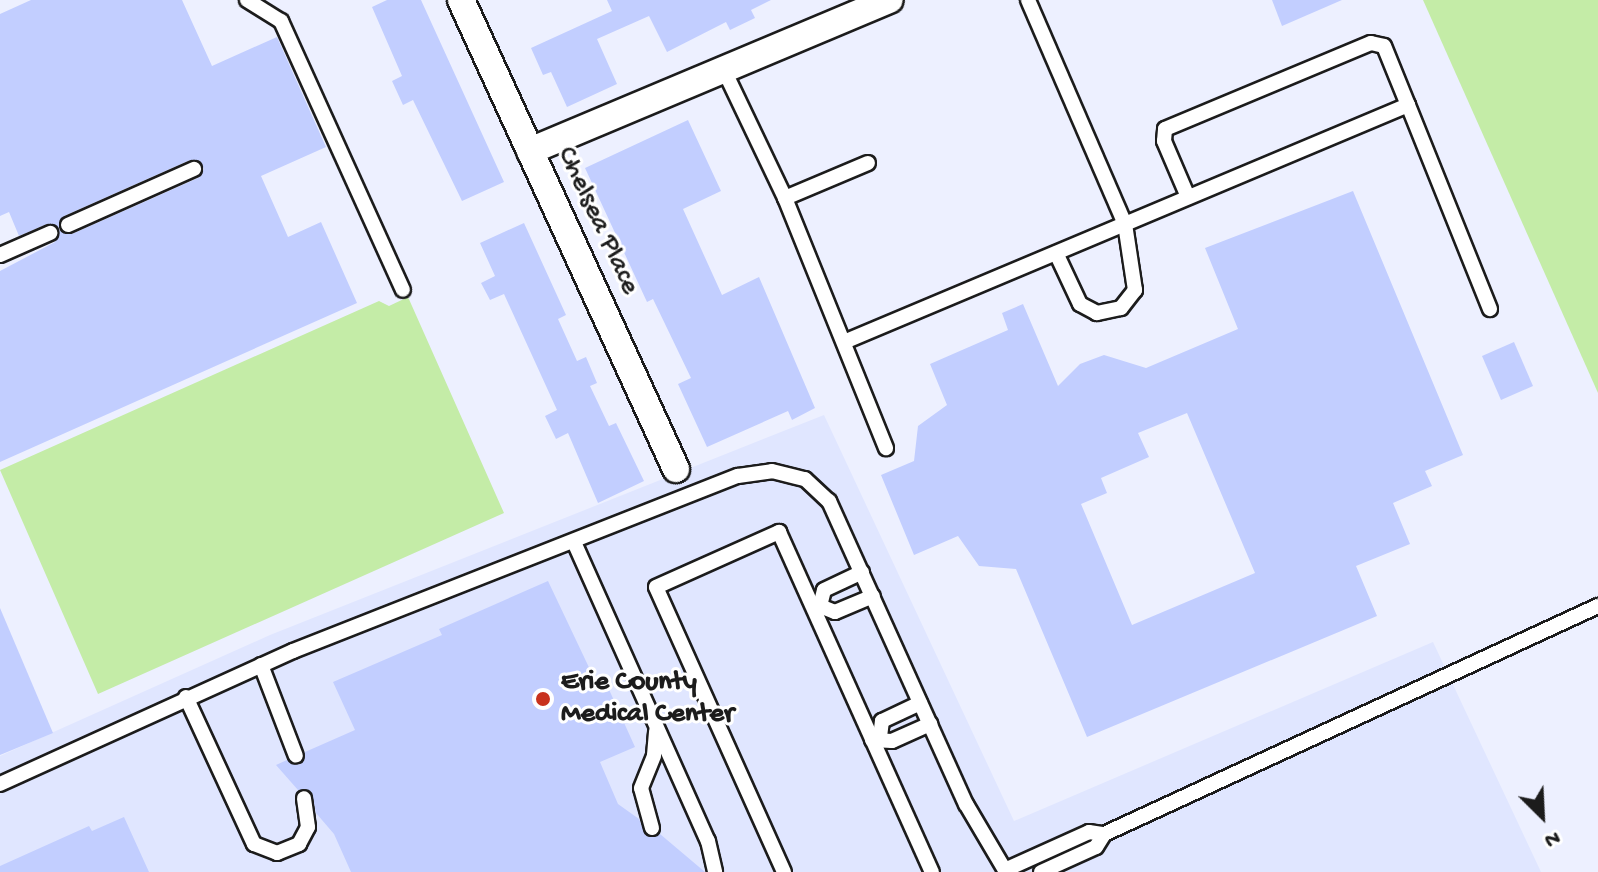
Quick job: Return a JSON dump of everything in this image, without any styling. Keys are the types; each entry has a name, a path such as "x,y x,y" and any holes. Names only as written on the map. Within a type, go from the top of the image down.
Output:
{"street":[{"name":"Chelsea Place","path":"461,0 676,469"},
{"path":"530,151 890,0"}],"lane":[{"path":"247,0 281,21 403,290"},
{"path":"1028,0 1125,224 1135,290 1121,308 1097,313 1080,304 1056,253"},
{"path":"1188,197 1164,141 1165,129 1371,43 1384,46 1490,309"},
{"path":"724,70 785,198 886,448"},
{"path":"844,342 1408,105"},
{"path":"785,198 868,163"},
{"path":"68,225 194,169"},
{"path":"0,255 50,233"},
{"path":"0,784 261,665 738,476 772,471 818,487 862,572 977,827 1005,871 1089,832 1104,834 1598,606"},
{"path":"784,872 656,587 779,532 817,607 876,738 932,872"},
{"path":"574,542 708,841 715,872"},
{"path":"817,607 824,590 862,572"},
{"path":"817,607 835,612 873,596"},
{"path":"261,665 296,756"},
{"path":"186,697 254,844 277,853 299,844 308,827 304,798"},
{"path":"876,738 882,721 920,703"},
{"path":"876,738 892,741 930,724"},
{"path":"652,828 641,788 654,755 656,727"},
{"path":"1041,872 1096,847 1104,834"}],"shaded area":[{"name":"Erie County Medical Center","path":"824,415 1014,821 1433,642 1541,872 0,872 0,756 270,635"}],"green space":[{"path":"1423,0 1598,0 1598,393"},
{"path":"408,297 504,513 98,694 0,470 379,301 389,306"}],"building":[{"path":"31,0 182,0 212,66 277,37 326,147 261,176 288,237 321,222 357,303 0,462 0,271 55,242 59,230 72,234 198,178 204,169 199,161 190,160 64,216 59,228 47,224 19,236 9,212 0,216 0,14"},
{"path":"387,0 421,0 504,182 462,201 413,100 403,105 392,81 402,76 372,7"},
{"path":"607,0 771,0 751,10 755,18 730,30 726,22 667,52 649,16 597,39 617,84 567,107 551,72 543,75 531,48 612,11"},
{"path":"1272,0 1342,0 1282,26"},
{"path":"688,120 721,191 683,209 722,295 759,277 815,408 792,420 788,411 707,447 678,384 691,378 653,299 647,302 585,168"},
{"path":"1353,191 1463,455 1425,471 1432,486 1393,503 1410,544 1356,566 1377,616 1087,737 1016,569 979,566 958,536 914,555 881,475 914,461 918,426 947,405 930,364 1008,330 1002,313 1023,304 1058,386 1080,364 1104,355 1146,368 1238,329 1205,248","holes":["1187,413 1255,573 1132,625 1081,504 1107,493 1101,478 1149,457 1138,433"]},
{"path":"524,223 566,315 558,319 577,361 586,357 597,383 590,386 609,426 616,423 644,481 598,503 568,433 556,439 545,416 557,410 504,294 490,300 481,283 495,276 480,243"},
{"path":"1514,342 1533,386 1501,400 1482,356"},
{"name":"Erie County Medical Center","path":"548,581 594,678 602,674 635,747 600,762 618,804 639,819 646,836 660,834 705,872 351,872 334,834 316,813 312,793 298,790 276,765 287,760 300,765 305,752 355,730 333,682 442,635 439,629"},
{"path":"0,608 53,733 0,755"},
{"path":"124,817 149,872 0,872 0,866 89,826 92,831"}],"place":[{"name":"Erie County Medical Center","path":"543,699"}]}
